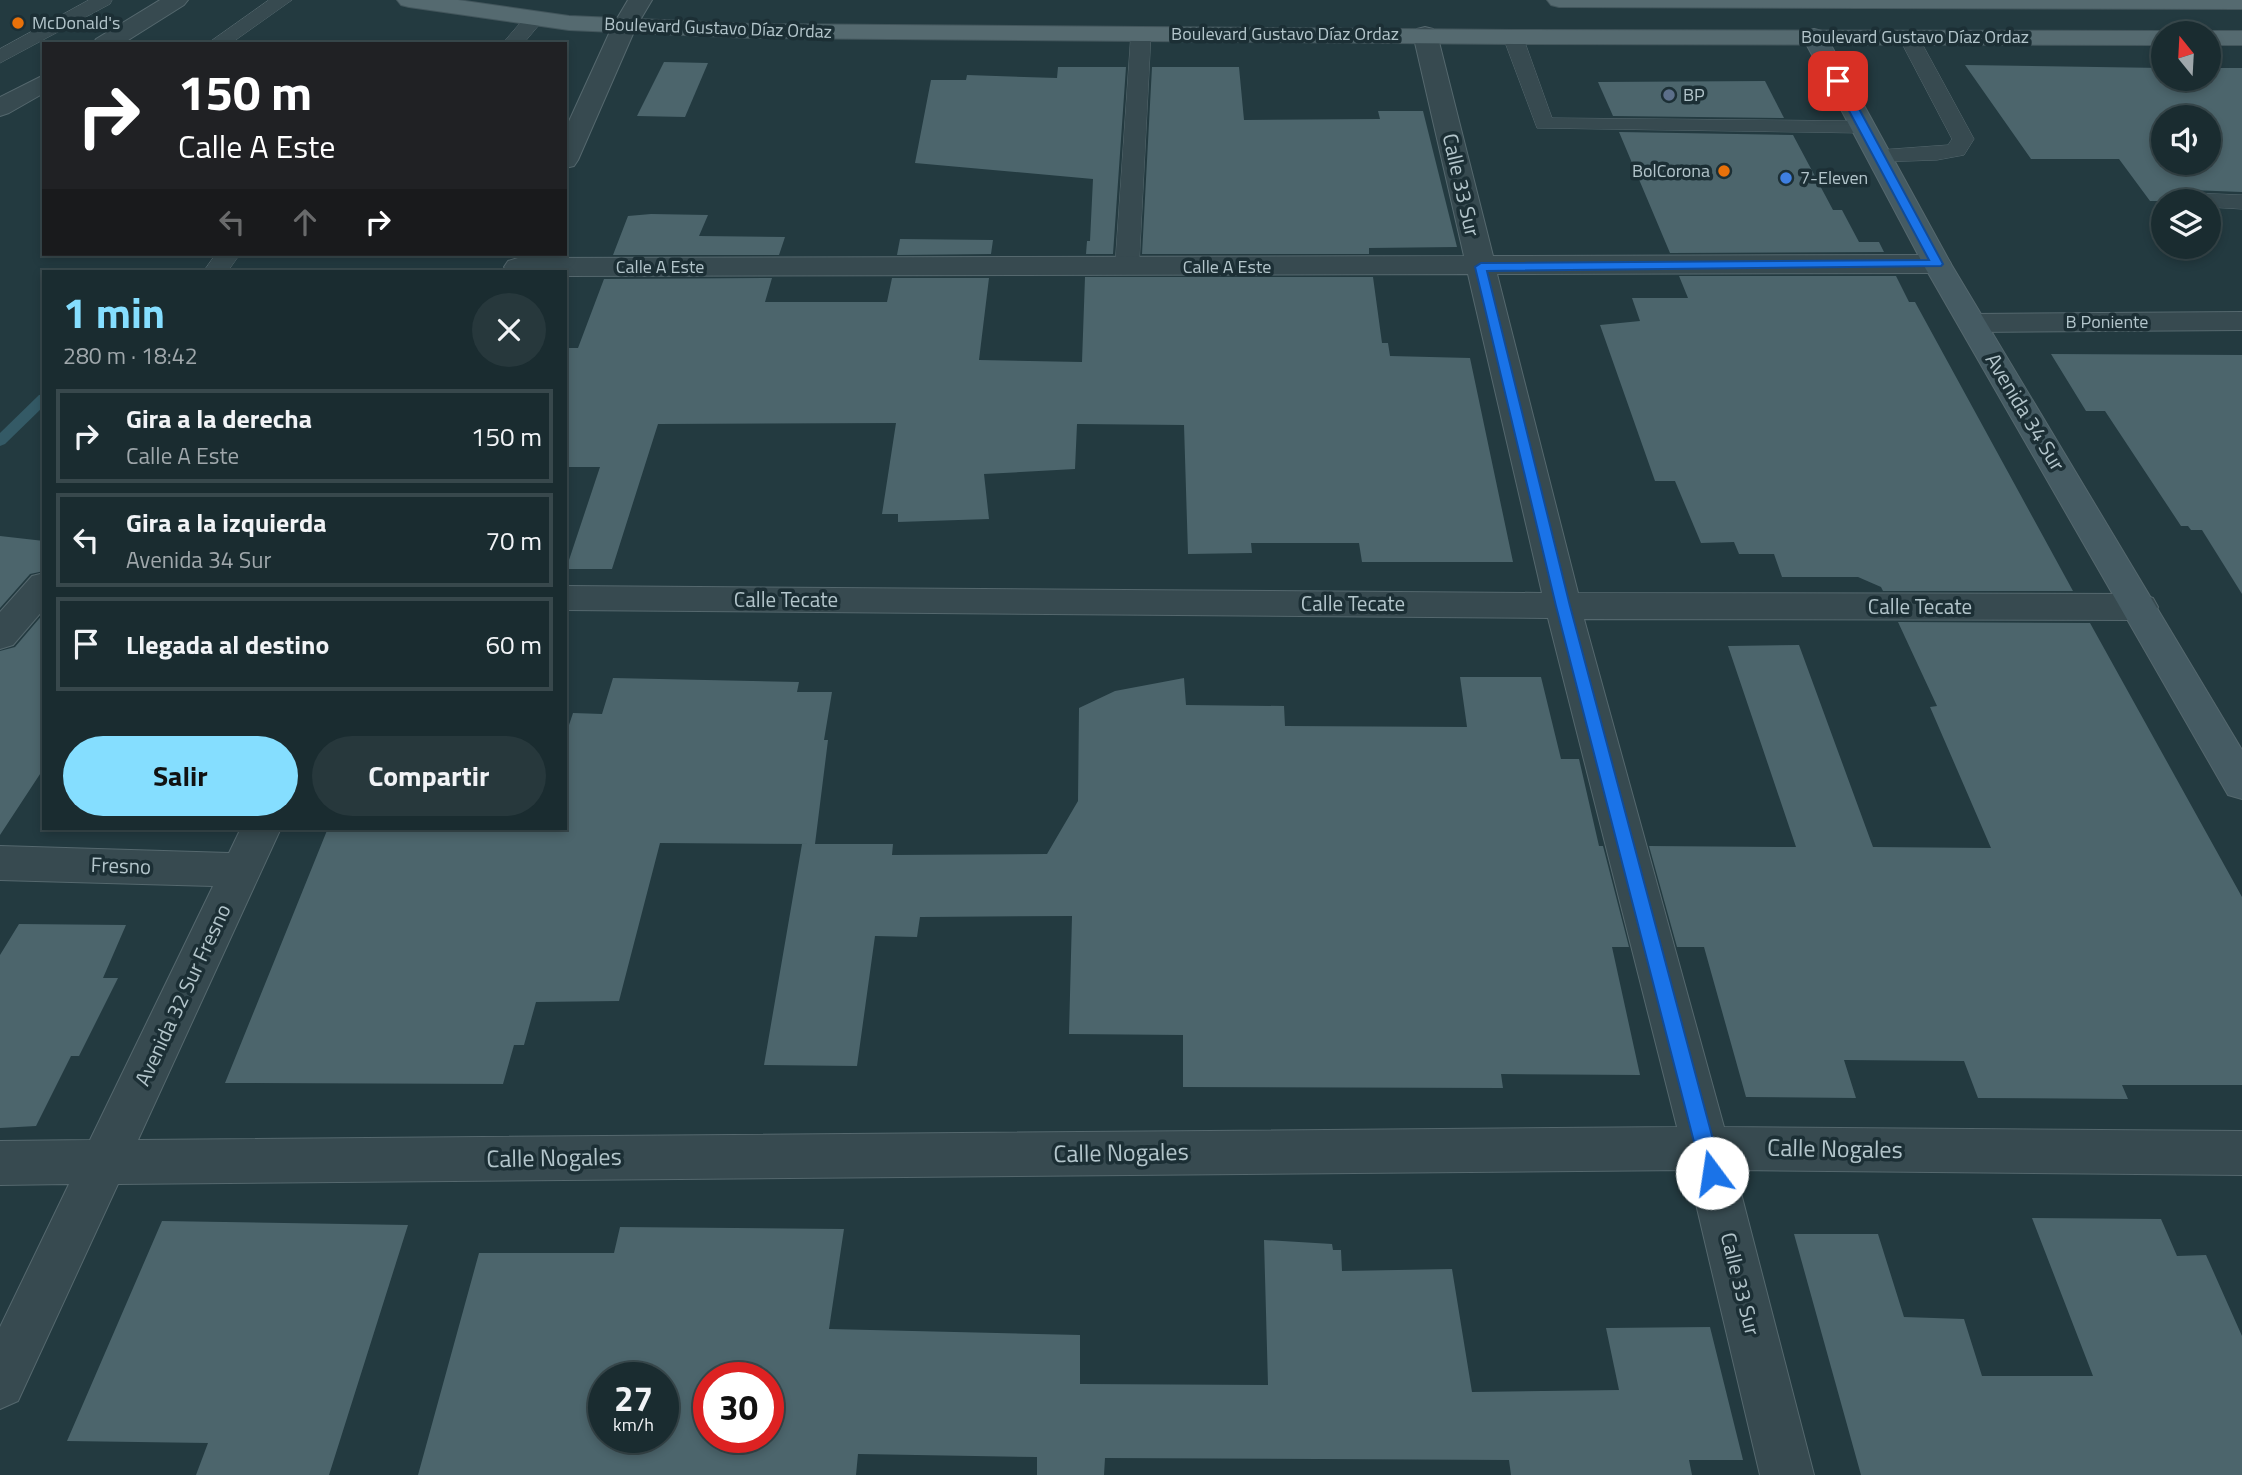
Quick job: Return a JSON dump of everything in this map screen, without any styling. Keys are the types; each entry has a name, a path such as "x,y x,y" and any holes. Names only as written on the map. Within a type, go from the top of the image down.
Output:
{"main road":[{"name":"Boulevard Gustavo Díaz Ordaz","path":"409,0 534,19 624,27 752,31 1425,34 1513,37 2151,38"},
{"name":"Boulevard Gustavo Díaz Ordaz","path":"1559,0 2242,2"},
{"path":"1792,1 1814,36"},
{"name":"Avenida 34 Sur","path":"1814,36 1937,264 2242,784"},
{"path":"2221,38 2242,38"}],"street":[{"path":"108,42 176,0"},
{"path":"567,156 624,27 640,0"},
{"name":"Calle 33 Sur","path":"1425,34 1563,606 1706,1148 1787,1475"},
{"path":"0,108 42,83"},
{"name":"Calle A Este","path":"519,264 1127,267 1937,264"},
{"name":"B Poniente","path":"1973,323 2242,321"},
{"path":"0,636 42,587"},
{"name":"Calle Tecate","path":"567,598 1563,606 2140,607"},
{"name":"Avenida 32 Sur Fresno","path":"0,1383 260,830"},
{"name":"Fresno","path":"0,863 242,870"},
{"name":"Calle Nogales","path":"0,1163 1706,1148 2242,1153"}],"lane":[{"path":"0,57 103,0"},
{"path":"221,42 282,0"},
{"path":"514,42 534,19"},
{"path":"1127,267 1141,33"},
{"path":"38,36 63,41"},
{"path":"1513,37 1545,124 1863,127"},
{"path":"1879,156 1937,154 1956,150 1963,139 1909,38"},
{"path":"2221,201 2242,202"}],"building":[{"path":"664,62 708,63 685,117 637,116"},
{"path":"1965,65 2151,68 2151,91 2221,91 2221,68 2242,68 2242,192 2221,191 2221,189 2151,189 2150,201 2119,159 2031,159"},
{"path":"1058,67 1126,67 1113,254 1086,254 1087,241 1090,241 1093,179 915,163 931,80 966,80 967,75 1057,78"},
{"path":"1152,67 1239,67 1244,120 1380,119 1378,111 1423,111 1457,247 1369,248 1369,254 1142,254"},
{"name":"BP","path":"1765,81 1784,118 1613,116 1598,82"},
{"path":"1619,132 1793,135 1833,210 1842,210 1859,242 1879,242 1884,252 1670,253"},
{"path":"708,215 699,236 785,237 779,255 613,255 628,216"},
{"path":"900,239 993,240 991,254 897,255"},
{"path":"1679,276 1896,276 1909,302 1915,302 2073,591 1883,591 1881,587 1858,577 1782,577 1774,554 1739,554 1734,542 1701,543 1675,481 1655,481 1600,325 1640,321 1632,298 1688,298"},
{"path":"1085,277 1373,277 1382,343 1388,343 1390,356 1470,358 1513,562 1362,562 1359,543 1251,543 1252,553 1188,554 1184,425 1077,424 1075,469 984,474 989,519 898,522 898,514 882,514 896,423 658,424 612,569 567,569 600,467 567,467 567,348 578,348 604,279 772,278 765,302 887,302 892,278 989,278 979,360 1082,362"},
{"path":"2051,354 2242,355 2242,594 2202,530 2181,526 2105,411 2086,411"},
{"path":"0,536 42,541 42,571 30,574 0,608"},
{"path":"42,615 42,771 0,835 0,651 15,647"},
{"path":"1898,622 2090,623 2242,897 2242,1085 2122,1085 2128,1099 1978,1098 1964,1061 1844,1060 1856,1098 1746,1097 1704,947 1677,947 1649,846 1796,847 1728,646 1799,645 1873,847 1991,848 1930,707 1937,706"},
{"path":"1460,677 1541,677 1561,759 1579,759 1599,846 1603,846 1629,947 1612,947 1640,1075 1501,1074 1503,1088 1183,1087 1183,1035 1069,1034 1072,916 920,917 917,937 875,936 857,1066 764,1065 802,844 814,844 660,843 619,1001 536,1002 524,1045 514,1045 503,1084 225,1083 327,830 567,830 567,731 573,713 602,714 613,678 799,682 797,692 832,692 824,740 828,740 815,844 893,844 892,855 1047,854 1078,801 1079,708 1115,691 1184,678 1186,705 1284,706 1285,726 1467,727"},
{"path":"19,924 126,925 103,978 118,978 79,1056 71,1056 36,1126 0,1128 0,955"},
{"path":"2032,1218 2161,1219 2177,1256 2206,1255 2242,1336 2242,1475 1861,1475 1794,1234 1878,1234 1904,1317 1964,1319 1982,1376 2093,1376"},
{"path":"162,1221 408,1225 329,1475 196,1475 208,1443 67,1441"},
{"path":"620,1227 844,1229 829,1329 1080,1335 1080,1384 1268,1385 1264,1240 1332,1244 1333,1250 1341,1250 1342,1271 1452,1269 1472,1392 1619,1390 1606,1328 1710,1327 1743,1460 1689,1460 1692,1475 1511,1475 1509,1460 1105,1458 1104,1475 1037,1475 1037,1457 858,1454 856,1475 418,1475 479,1253 614,1253"}],"waterway":[{"path":"0,441 42,400"}],"place":[{"name":"McDonald's","path":"18,23"},
{"name":"BP","path":"1669,95"},
{"name":"BolCorona","path":"1724,171"},
{"name":"7-Eleven","path":"1786,178"}],"route":[{"path":"1712,1173 1563,606 1481,267 1937,264 1838,81"}]}
